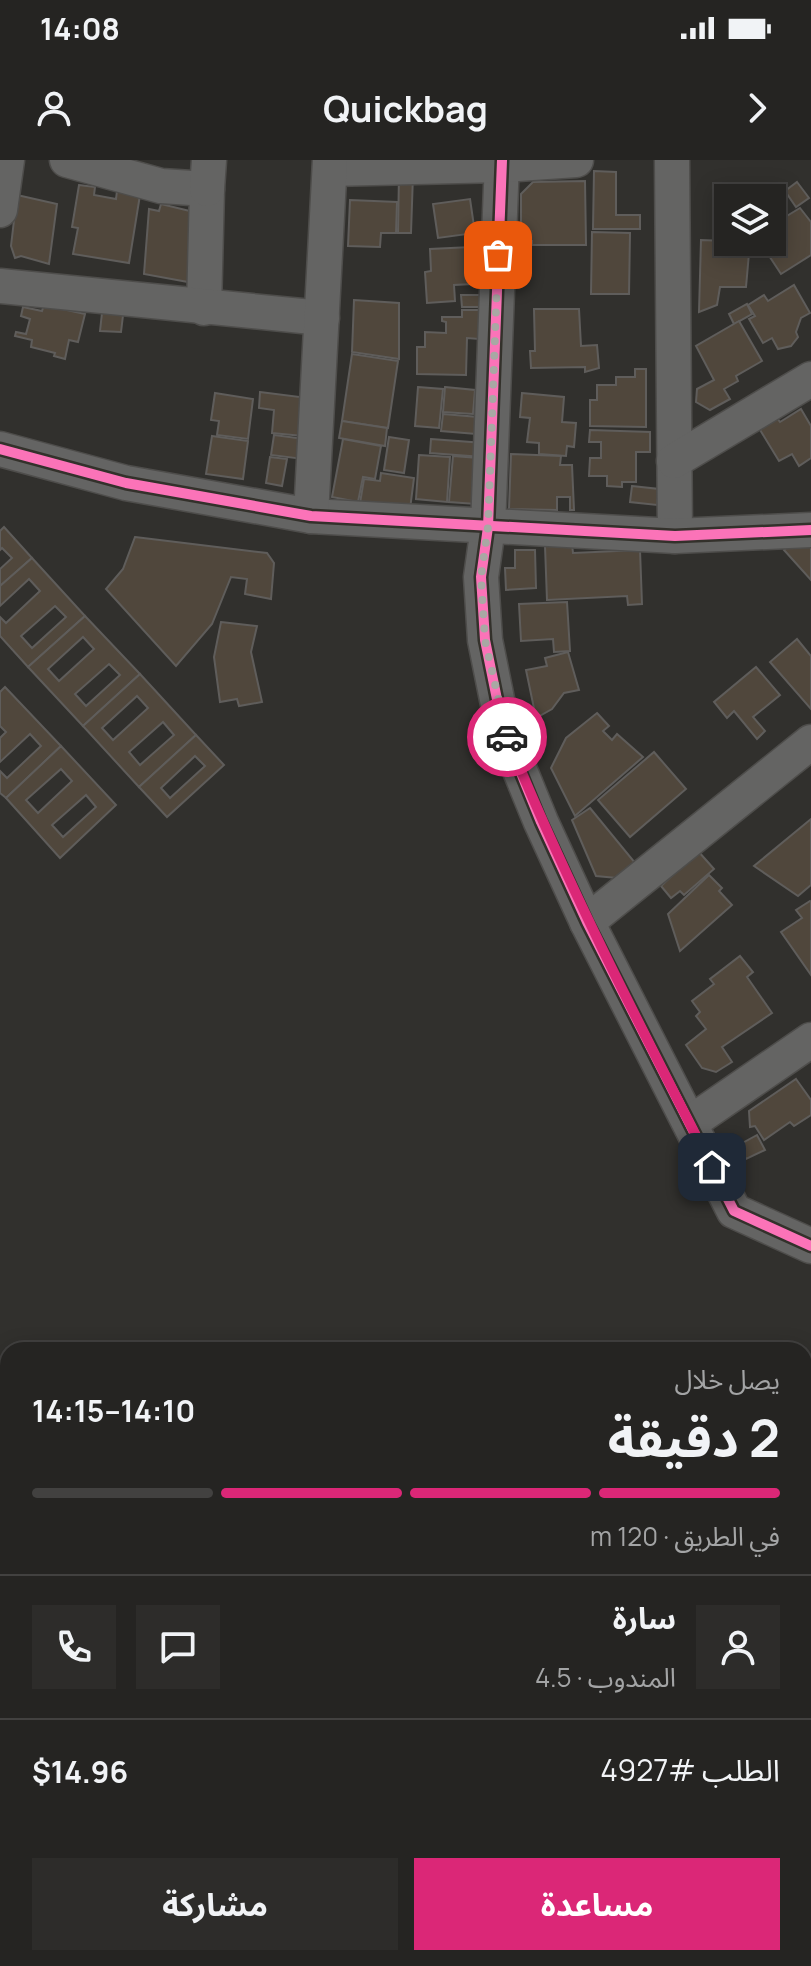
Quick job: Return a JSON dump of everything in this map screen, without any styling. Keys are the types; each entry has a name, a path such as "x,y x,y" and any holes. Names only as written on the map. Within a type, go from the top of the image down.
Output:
{"street":[{"path":"0,210 7,160"},
{"path":"67,160 161,186 208,174 204,308"},
{"path":"311,516 330,164 576,160"},
{"path":"672,160 675,536"},
{"path":"502,162 488,527 481,577 485,640 503,729 587,922 734,1211 811,1246"},
{"path":"0,286 322,318"},
{"path":"674,461 811,379"},
{"path":"0,449 126,483 311,516 675,536 811,530"},
{"path":"587,922 811,742"},
{"path":"690,1123 811,1040"}],"building":[{"path":"594,171 616,172 616,215 640,215 640,229 593,229"},
{"path":"399,174 413,175 411,233 398,233"},
{"path":"585,181 586,245 532,245 532,241 521,241 521,194 533,182"},
{"path":"797,182 809,198 796,207 786,190"},
{"path":"79,185 95,187 94,195 116,199 117,191 140,195 129,263 73,254 78,228 72,227"},
{"path":"17,195 57,204 49,264 21,256 15,258 11,246"},
{"path":"470,199 475,233 438,238 433,204"},
{"path":"350,200 397,202 396,233 381,233 380,247 348,246"},
{"path":"161,204 194,212 188,282 144,274 149,209 159,211"},
{"path":"800,208 811,222 811,255 781,274 769,256 786,256 786,216"},
{"path":"592,232 630,233 629,294 591,294"},
{"path":"701,240 714,241 714,256 749,256 746,287 720,287 717,305 699,312"},
{"path":"471,247 473,284 454,285 455,301 427,303 425,272 431,271 430,249"},
{"path":"794,285 810,313 801,318 796,332 798,337 791,346 778,349 772,338 763,343 749,319 755,316 748,305 764,295 768,301"},
{"path":"461,295 486,295 486,307 462,307"},
{"path":"354,300 399,303 399,359 352,352"},
{"path":"103,304 124,307 121,332 100,331"},
{"path":"747,304 752,314 734,324 729,314"},
{"path":"44,305 85,314 78,342 69,340 65,359 31,347 32,340 15,336 16,332 26,334 30,319 21,316 23,307 42,311"},
{"path":"534,309 579,309 581,346 597,345 599,368 585,372 585,367 531,368 530,351 535,351"},
{"path":"462,310 480,310 479,339 467,338 466,375 417,374 417,347 425,347 425,332 446,333 446,322 442,321 442,317 462,317"},
{"path":"739,321 762,361 736,376 738,381 724,389 730,399 710,410 696,402 697,389 714,380 696,346"},
{"path":"352,354 398,361 388,428 342,421"},
{"path":"635,369 646,369 646,427 590,426 590,400 597,400 597,385 616,385 616,377 635,377"},
{"path":"418,387 443,389 439,428 415,426"},
{"path":"445,387 475,390 473,414 443,412"},
{"path":"260,392 308,398 303,436 272,433 274,410 259,408"},
{"path":"215,393 253,399 248,439 217,435 219,421 211,420"},
{"path":"522,393 564,397 562,422 576,423 574,447 567,446 566,456 539,454 539,443 527,442 530,418 520,417"},
{"path":"801,409 811,426 811,458 799,466 792,454 779,461 757,425 774,414 780,422"},
{"path":"443,414 478,417 476,434 441,431"},
{"path":"342,421 387,428 385,446 339,438"},
{"path":"590,430 650,432 650,452 636,452 636,482 622,482 622,487 607,486 607,476 589,476 590,458 601,458 601,442 589,442"},
{"path":"274,435 305,439 303,459 271,455"},
{"path":"212,436 248,441 243,479 206,474"},
{"path":"389,437 409,440 404,473 384,470"},
{"path":"343,439 381,446 375,479 363,477 358,502 332,497"},
{"path":"431,439 484,443 483,457 430,453"},
{"path":"511,454 561,456 560,465 572,465 574,510 570,510 570,497 557,497 557,510 509,509"},
{"path":"419,455 450,457 447,502 416,499"},
{"path":"453,456 479,458 476,504 449,502"},
{"path":"270,457 287,459 282,486 266,483"},
{"path":"381,473 414,478 410,509 360,503 364,479 380,481"},
{"path":"632,486 659,489 657,505 630,502"},
{"path":"4,527 32,558 0,586 0,569 12,558 2,548 0,550 0,531"},
{"path":"135,537 267,553 274,563 271,599 245,594 247,579 231,577 212,624 176,666 106,589 123,569"},
{"path":"793,542 811,542 811,580 784,550"},
{"path":"572,544 573,553 640,550 642,604 628,605 627,596 547,600 545,546"},
{"path":"515,550 535,550 536,588 506,590 505,568 515,568"},
{"path":"32,558 85,616 28,667 0,636 0,617 6,623 40,591 29,579 0,606 0,586","holes":["55,606 66,617 32,648 21,636"]},
{"path":"567,602 570,651 554,652 553,639 521,641 519,604"},
{"path":"85,616 140,674 83,726 28,667","holes":["83,637 94,649 59,681 48,669","109,664 120,675 86,706 75,694"]},
{"path":"221,622 257,626 251,652 262,702 239,706 237,699 220,702 214,657"},
{"path":"797,639 811,656 811,709 770,662"},
{"path":"568,652 579,690 564,693 552,709 536,718 526,670 547,666 545,658"},
{"path":"756,667 780,695 753,717 765,731 757,739 734,711 727,718 714,702"},
{"path":"140,674 196,735 139,787 83,726","holes":["137,696 148,708 113,740 102,728","163,722 174,735 140,765 129,752"]},
{"path":"5,687 61,746 6,798 0,793 0,771 7,778 41,746 30,734 0,762 0,738 6,732 0,726 0,692"},
{"path":"597,713 609,726 603,731 612,740 617,734 643,757 575,816 551,768 566,738"},
{"path":"196,735 224,765 167,817 139,787","holes":["195,756 205,766 170,798 161,788"]},
{"path":"61,746 116,805 60,858 6,798","holes":["61,769 72,781 38,813 26,800","86,795 96,807 63,837 52,825"]},
{"path":"654,752 686,789 630,837 598,800"},
{"path":"590,808 636,864 617,878 596,876 572,820"},
{"path":"811,819 811,885 798,896 754,866"},
{"path":"698,851 714,869 684,895 680,891 671,898 661,886"},
{"path":"709,875 722,888 719,891 732,905 680,951 668,914"},
{"path":"810,901 811,975 781,932 802,918 796,910"},
{"path":"740,956 753,972 747,977 772,1013 722,1047 732,1062 716,1072 702,1068 686,1045 706,1029 696,1016 700,1012 692,1001 714,984 710,979"},
{"path":"796,1079 811,1100 811,1115 794,1126 790,1122 764,1140 755,1126 750,1127 749,1111"},
{"path":"757,1135 765,1150 746,1159 739,1145"}],"cycle path":[{"path":"502,160 488,527 481,577 485,640 503,729 587,922 734,1211 811,1246"},
{"path":"0,449 126,483 311,516 675,536 811,530"}],"way so far":[{"path":"498,255 488,527 481,577 485,640 507,737"}],"route":[{"path":"507,737 541,822 587,922 712,1167"}]}
